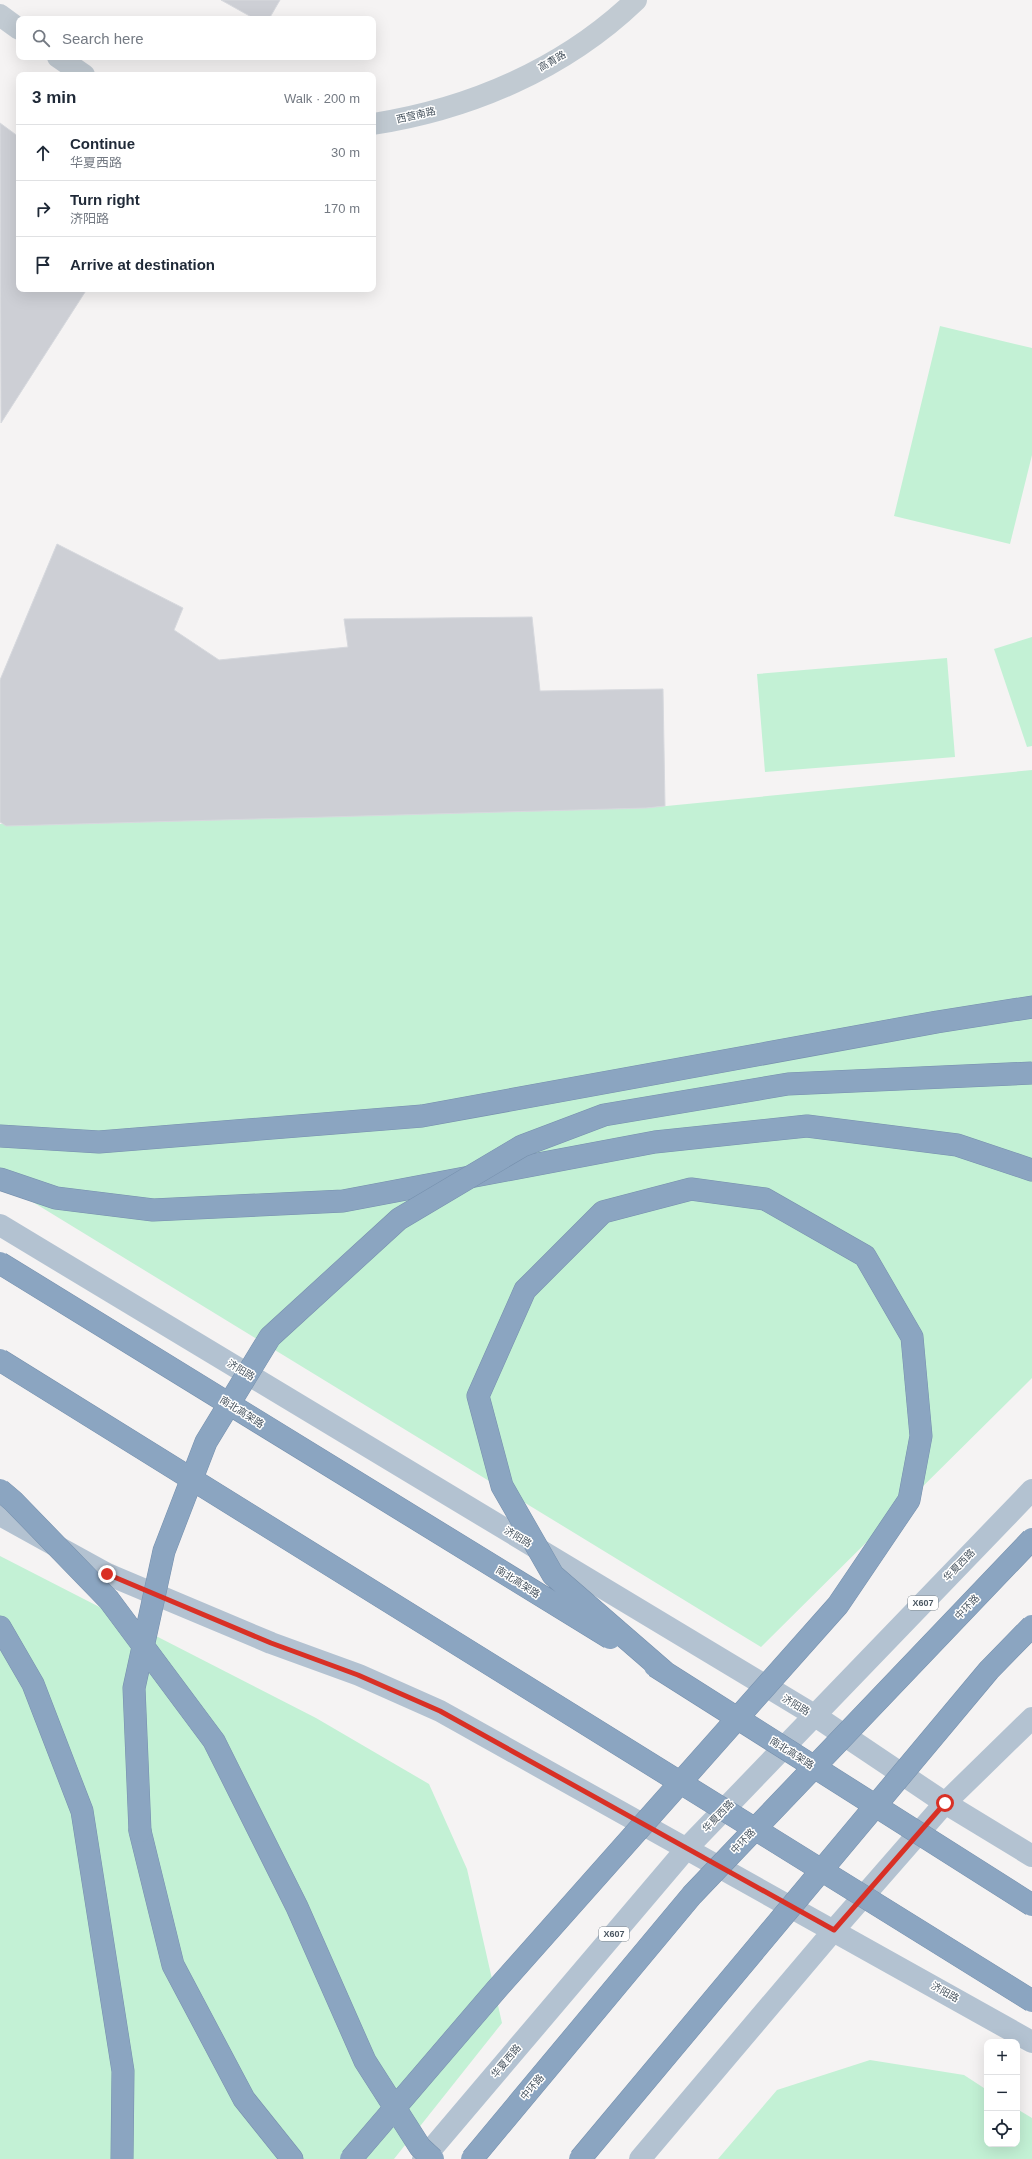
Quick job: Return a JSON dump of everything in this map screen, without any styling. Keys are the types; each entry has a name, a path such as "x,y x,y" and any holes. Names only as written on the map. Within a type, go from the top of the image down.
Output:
{"highway":[{"path":"0,1136 99,1142 422,1116 929,1023 1032,1006"},
{"path":"292,2159 244,2099 173,1965 140,1831 134,1688 164,1551 206,1442 270,1337 399,1219 522,1146 604,1115 788,1084 1032,1073"},
{"path":"0,1179 56,1198 153,1210 343,1202 655,1142 807,1126 957,1145 1032,1170"},
{"path":"351,2159 496,1990 838,1605 910,1500 921,1436 912,1337 865,1256 764,1199 691,1189 603,1212 525,1290 478,1396 502,1486 553,1575 666,1673"},
{"name":"南北高架路","path":"0,1263 666,1673 1032,1905"},
{"path":"0,1360 1032,2001"},
{"path":"0,1490 13,1501 109,1600 214,1741 297,1907 365,2061 420,2147 433,2159"},
{"name":"中环路","path":"472,2159 692,1895 1032,1539"},
{"path":"580,2159 989,1670 1032,1626"},
{"path":"0,1627 33,1684 82,1811 123,2071 122,2159"}],"main road":[{"name":"济阳路","path":"0,1225 814,1715 945,1803 1032,1856"},
{"name":"华夏西路","path":"423,2159 688,1848 814,1715 1032,1490"},
{"name":"济阳路","path":"0,1515 107,1574 271,1643 358,1675 440,1711 617,1811 688,1848 1032,2042"},
{"path":"640,2159 834,1930 945,1803 1032,1718"}],"street":[{"name":"高青路","path":"458,105 505,86 547,66 585,42 636,0"},
{"path":"0,15 16,27"},
{"path":"62,60 80,72"},
{"name":"西营南路","path":"376,124 404,119 458,105"}],"green space":[{"path":"940,326 1032,348 1032,455 1010,544 894,516"},
{"path":"1032,637 1032,746 1027,747 994,649"},
{"path":"947,658 955,757 765,772 757,674"},
{"path":"1032,770 1032,1378 761,1647 0,1182 0,824 646,808"},
{"path":"0,1556 316,1718 429,1784 467,1869 502,2023 394,2159 0,2159"},
{"path":"870,2060 964,2075 984,2088 984,2147 1020,2147 1020,2111 1032,2118 1032,2159 718,2159 777,2090"}],"building":[{"path":"221,0 280,0 271,16 250,16"},
{"path":"0,123 16,135 16,292 85,292 1,423"},
{"path":"57,544 183,608 174,630 219,660 348,647 344,619 532,617 540,691 663,689 665,806 646,808 6,826 0,822 0,680"}],"route":[{"path":"107,1574 271,1643 358,1675 440,1711 617,1811 688,1848 834,1930 945,1803"}]}
